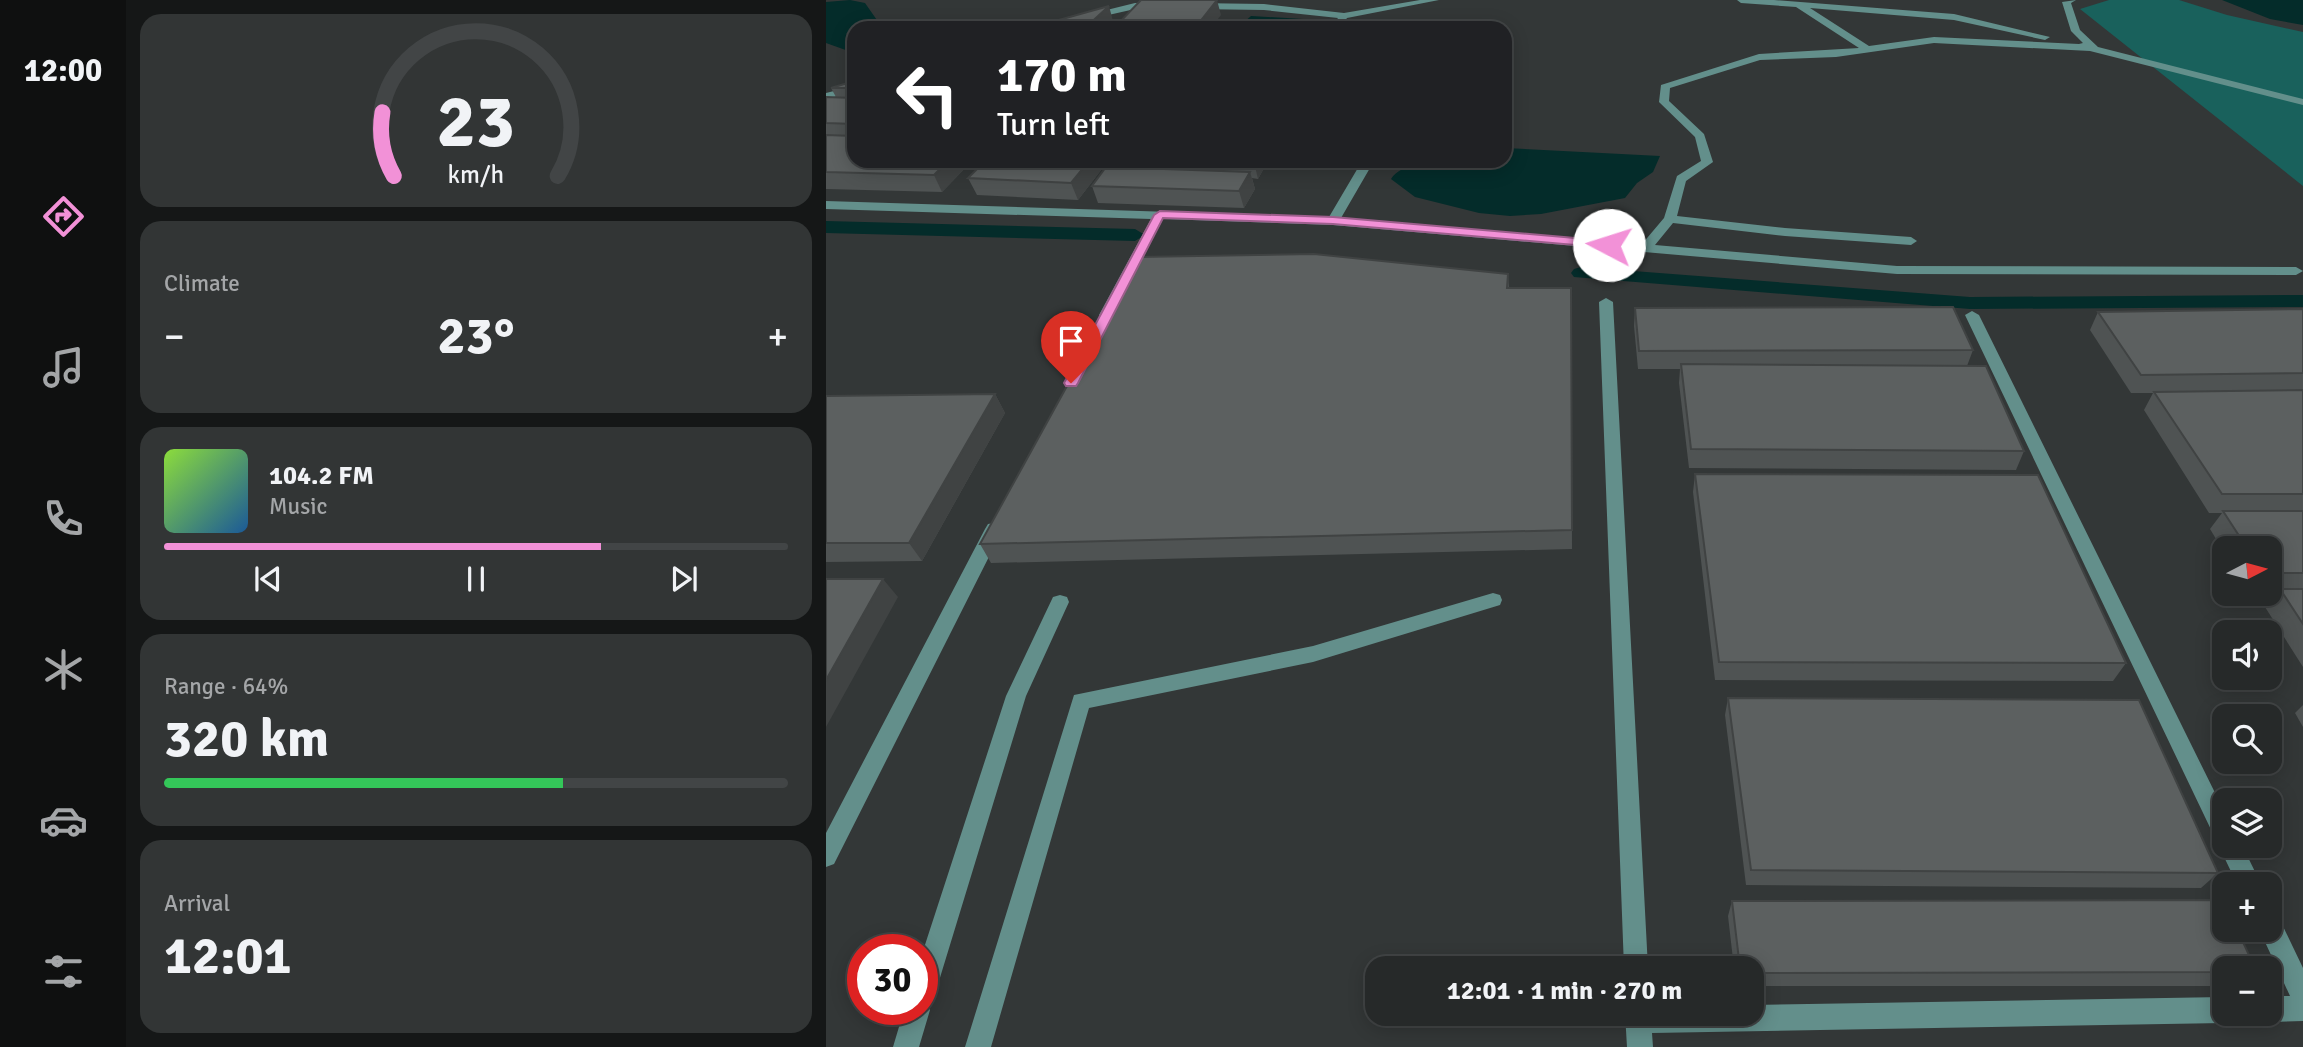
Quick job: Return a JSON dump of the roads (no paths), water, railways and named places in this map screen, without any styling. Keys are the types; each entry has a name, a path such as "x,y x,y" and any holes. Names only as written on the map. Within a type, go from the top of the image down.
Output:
{"street":[{"path":"1184,5 1247,3 1344,16 1435,0"},
{"path":"1741,0 1954,17 2094,48 2303,102"},
{"path":"2072,0 2066,2 2076,32 2094,48"},
{"path":"1797,4 1867,50"},
{"path":"1070,21 1135,6 1171,5"},
{"path":"1340,21 1344,16"},
{"path":"1646,248 1670,219 1681,179 1707,162 1700,136 1664,102 1665,87 1759,57 1867,50 1934,40 2094,48"},
{"path":"826,96 847,91"},
{"path":"1333,221 1364,168"},
{"path":"826,205 1333,221 1897,270 2296,271"},
{"path":"1099,328 1160,215"},
{"path":"1670,219 1785,232 1911,241"},
{"path":"1606,302 1635,956"},
{"path":"1972,315 2212,809"},
{"path":"826,856 1003,513"},
{"path":"978,1047 1081,701 1313,654 1493,600"},
{"path":"938,944 1016,696 1060,601"},
{"path":"2277,942 2303,995"},
{"path":"2282,1009 2303,1008"},
{"path":"1764,1016 2212,1010"},
{"path":"906,1047 913,1025"},
{"path":"1639,1026 1640,1047"}],"waterway":[{"path":"826,227 1135,235"},
{"path":"1581,273 1970,303 2303,301"}]}
